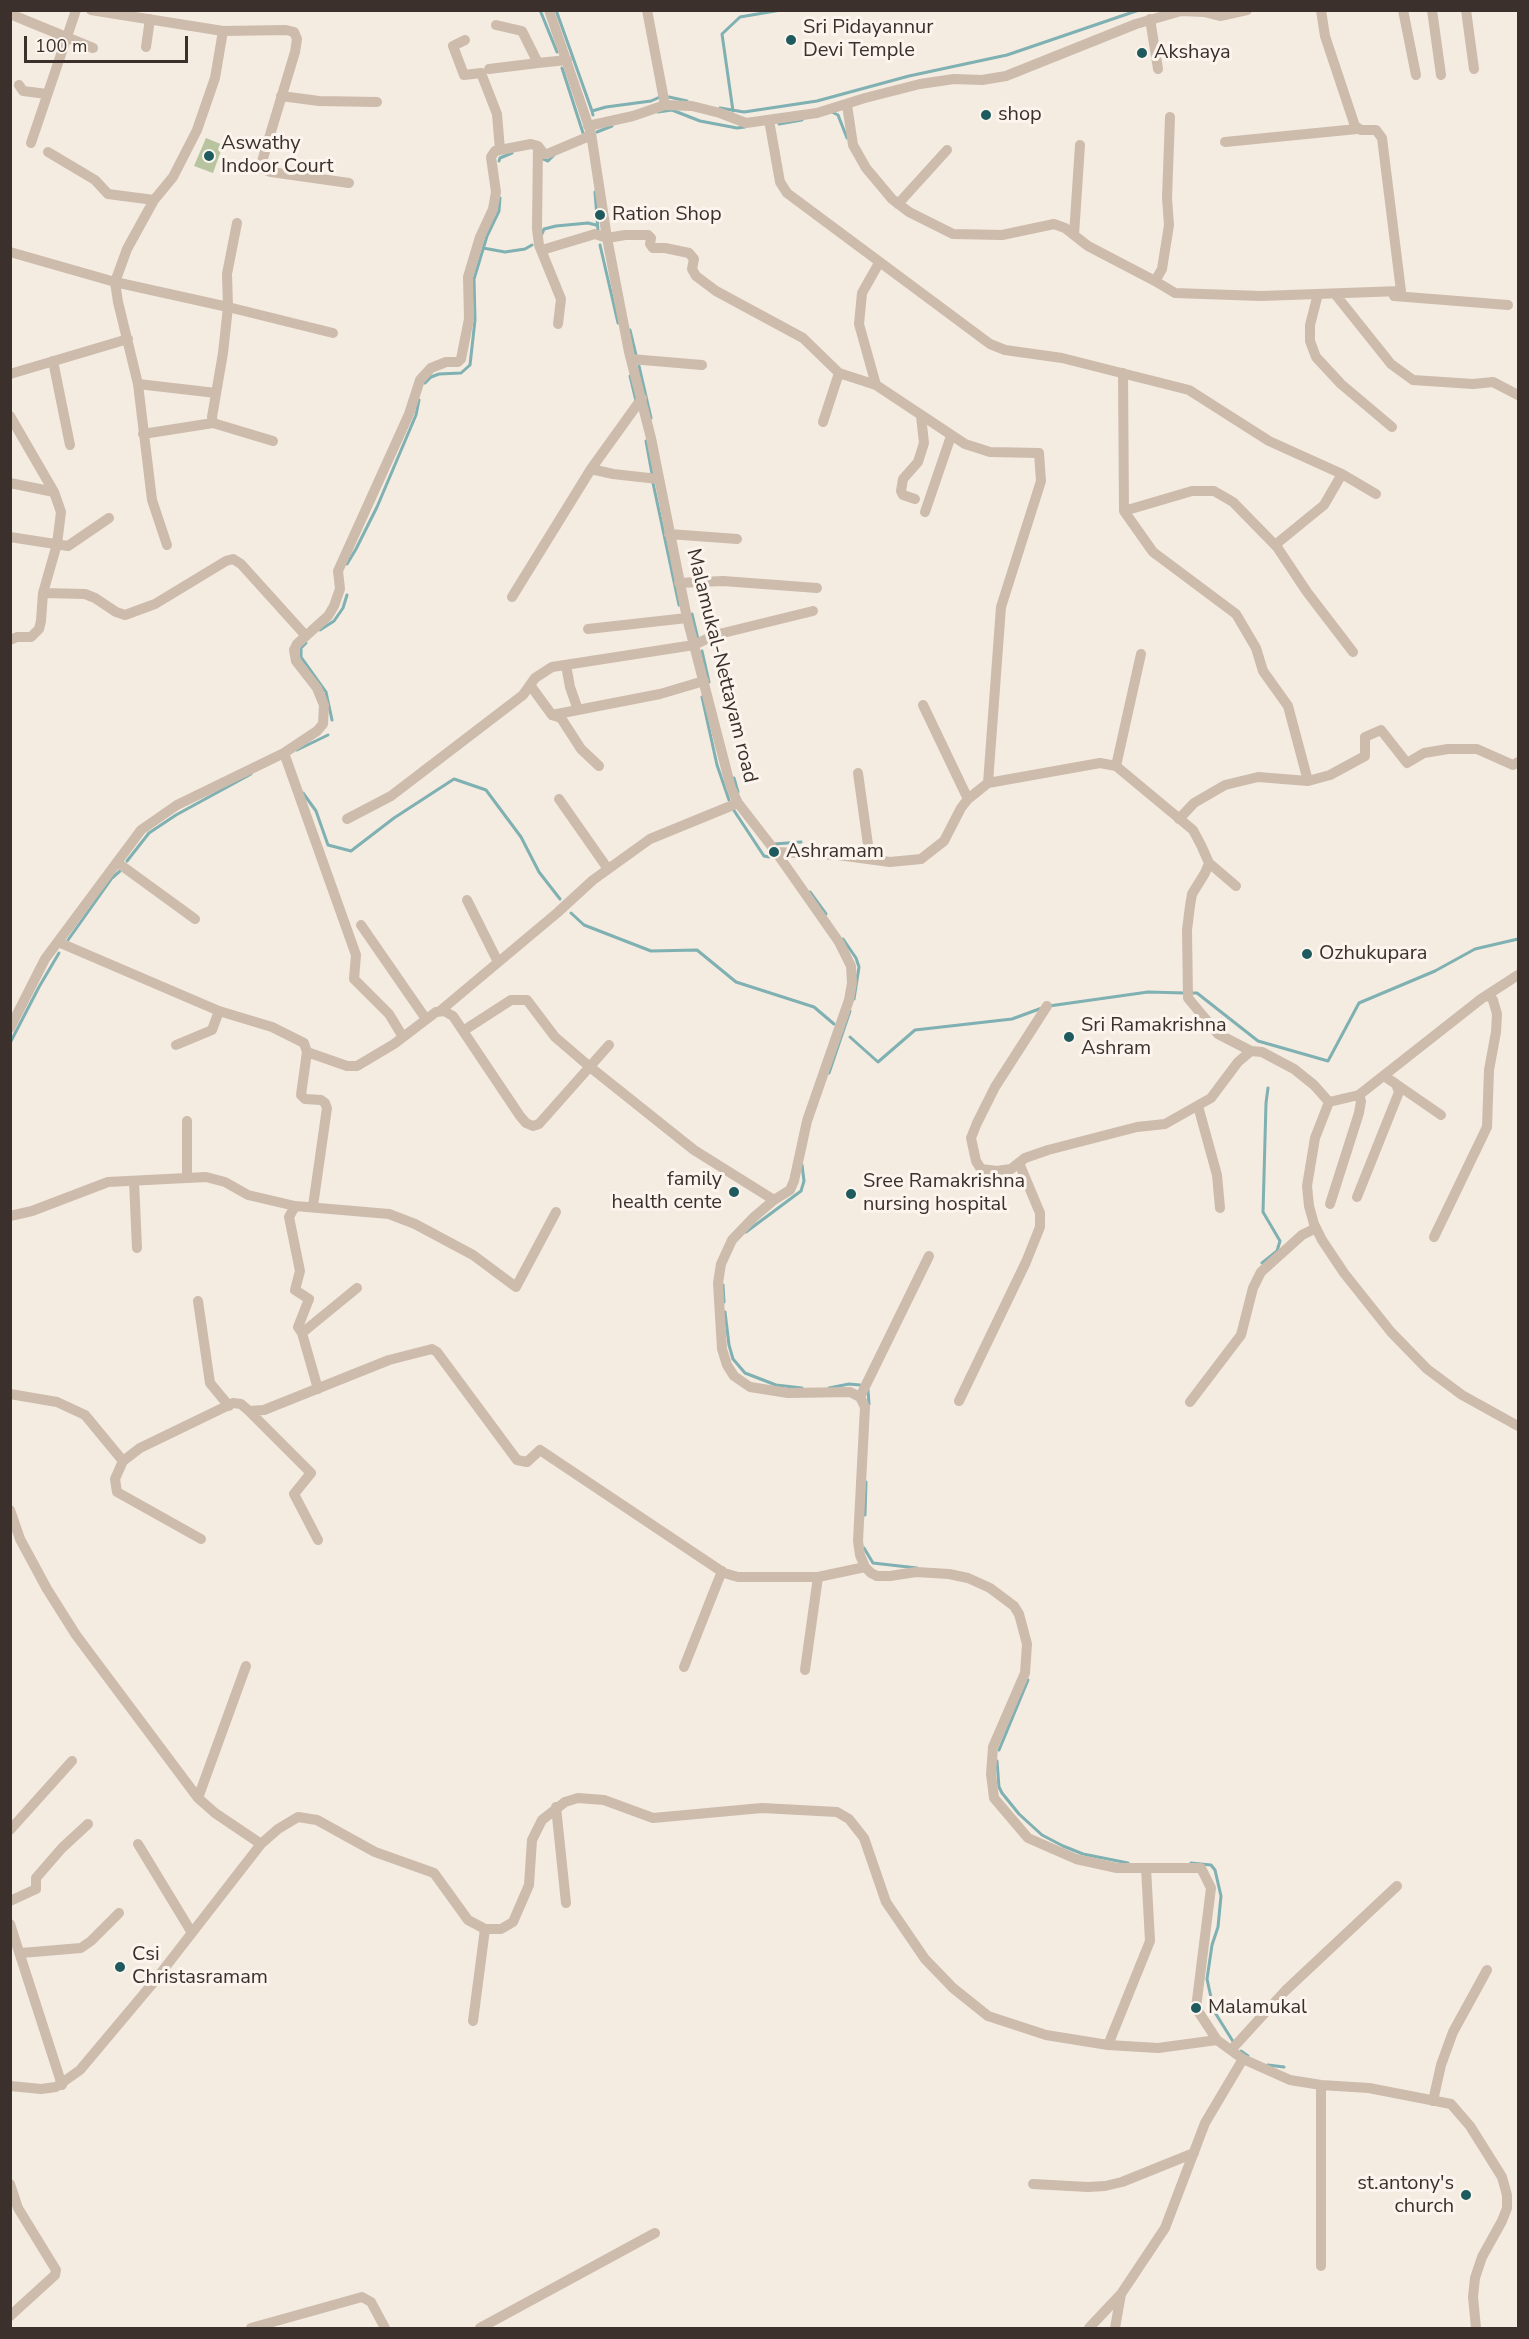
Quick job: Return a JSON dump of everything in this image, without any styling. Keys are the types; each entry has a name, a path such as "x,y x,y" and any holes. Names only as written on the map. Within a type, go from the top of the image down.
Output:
{"street":[{"path":"31,143 76,10"},
{"path":"91,10 223,31 286,30 294,32 297,42 260,168 271,172 349,183"},
{"name":"Malamukal-Nettayam road","path":"549,10 590,129 607,238 631,359 642,398 687,618 731,788 738,803 776,852 846,954 851,966 852,983 849,1000 807,1121 794,1181 790,1190 774,1200 732,1240 721,1264 718,1283 722,1349 734,1376 750,1387 788,1393 850,1392 860,1397"},
{"path":"647,10 665,105"},
{"path":"10,1028 45,959 141,830 158,817 285,756 317,731 324,721 325,709 317,688 297,663 294,654 295,646 328,616 334,606 340,589 338,571 409,414 420,380 431,368 446,362 458,362 460,359 469,319 468,277 480,237 493,209 496,187 491,157 495,151 531,144 538,146 544,154 547,154 585,138 590,129 665,105 692,106 746,123 817,113 920,84 1006,76 1150,19 1181,11 1204,12 1220,16 1247,10"},
{"path":"1321,10 1325,36 1357,129"},
{"path":"1403,10 1416,75"},
{"path":"1432,10 1441,75"},
{"path":"1466,10 1474,69"},
{"path":"12,18 93,48"},
{"path":"1150,19 1158,69"},
{"path":"146,47 150,20"},
{"path":"496,25 522,31 538,63"},
{"path":"167,544 152,500 138,384 118,302 116,282 127,249 154,200 173,177 197,129 215,78 223,31"},
{"path":"465,40 453,46 464,75 481,73 497,114 500,150"},
{"path":"489,69 567,60"},
{"path":"19,85 23,91 47,94"},
{"path":"281,96 319,101 377,102"},
{"path":"847,105 853,145 866,168 898,204 953,234 1002,235 1053,224 1065,228 1088,246 1174,292 1261,296 1401,291 1382,138 1377,130 1357,129 1225,142"},
{"path":"1155,281 1162,269 1169,225 1167,198 1170,117"},
{"path":"769,120 780,182 787,193 990,344 1005,350 1062,358 1189,390 1269,441 1342,474 1376,494"},
{"path":"1074,235 1080,145"},
{"path":"538,146 536,222 542,250 561,299 558,324"},
{"path":"898,204 947,150"},
{"path":"48,152 95,180 108,194 154,200"},
{"path":"213,423 228,307 227,274 237,223"},
{"path":"542,250 595,234 607,238 648,235 653,248 688,253 694,259 692,269 696,276 716,291 803,338 839,373 876,385 896,396 921,416 965,444 990,452 1039,453 1041,481 1001,607 988,783"},
{"path":"10,252 116,282 333,333"},
{"path":"876,385 859,324 862,293 879,263"},
{"path":"1354,293 1508,305"},
{"path":"1317,294 1310,325 1310,341 1316,357 1341,384 1392,427"},
{"path":"1335,294 1391,364 1413,380 1473,384 1493,382 1518,395"},
{"path":"10,374 128,339"},
{"path":"631,359 702,365"},
{"path":"53,361 70,445"},
{"path":"823,422 839,373"},
{"path":"1123,373 1124,511 1153,552 1236,614 1256,648 1263,671 1288,706 1308,781"},
{"path":"138,384 216,393"},
{"path":"512,597 591,469 642,398"},
{"path":"10,416 61,508 57,544 44,593 38,632 31,637 17,637 10,640"},
{"path":"915,499 903,495 901,491 903,479 918,462 924,443 921,416"},
{"path":"143,434 213,423 273,441"},
{"path":"925,512 951,436"},
{"path":"591,469 658,479"},
{"path":"1275,545 1324,505 1342,474"},
{"path":"10,483 54,492"},
{"path":"1124,511 1192,491 1214,491 1233,502 1275,545 1307,592 1353,652"},
{"path":"10,537 68,546 109,518"},
{"path":"669,534 737,538"},
{"path":"44,593 85,594 125,615 155,604 226,561 233,560 241,564 306,636"},
{"path":"679,582 723,581 817,588"},
{"path":"347,819 391,796 523,695 535,678 552,667 694,645 715,635 813,611"},
{"path":"588,629 687,618"},
{"path":"1116,765 1141,654"},
{"path":"566,665 578,710"},
{"path":"552,715 660,694 704,681"},
{"path":"530,685 552,715 561,718 581,749 599,766"},
{"path":"923,705 968,799"},
{"path":"1179,819 1194,803 1225,785 1258,777 1308,781 1330,774 1365,756 1365,737 1381,730 1407,763 1424,753 1448,749 1477,749 1513,765 1518,762"},
{"path":"285,756 356,955 354,980 388,1014 403,1037"},
{"path":"776,852 838,855 890,862 921,859 944,841 961,808 968,799 988,783 1100,763 1116,765 1193,830 1209,863 1236,886"},
{"path":"858,773 870,859"},
{"path":"559,799 608,869"},
{"path":"307,1052 347,1066 357,1066 440,1011 608,869 650,839 738,803"},
{"path":"118,863 195,919"},
{"path":"1209,863 1192,894 1190,906 1187,930 1188,998 1218,1034 1251,1051 1262,1052 1294,1069 1314,1085 1329,1102"},
{"path":"467,900 498,962"},
{"path":"361,925 426,1020"},
{"path":"58,942 219,1011 272,1027 306,1045 301,1095 305,1100 324,1102 327,1108 313,1206"},
{"path":"1329,1102 1359,1095 1488,995 1518,975"},
{"path":"1434,1236 1487,1127 1489,1070 1497,1014 1493,1000 1488,995"},
{"path":"463,1031 511,1000 527,1000 555,1038 590,1067 694,1149 774,1200"},
{"path":"1047,1006 994,1087 971,1138 976,1161 981,1169 997,1171 1011,1169 1025,1158 1048,1149 1137,1127 1165,1125 1211,1098 1238,1062 1251,1051"},
{"path":"176,1045 212,1030 219,1011"},
{"path":"440,1011 453,1016 520,1116 529,1125 538,1124 609,1045"},
{"path":"1384,1076 1442,1115"},
{"path":"1357,1197 1399,1092 1396,1084"},
{"path":"1330,1204 1359,1113 1361,1101 1359,1095"},
{"path":"1329,1102 1315,1138 1307,1186 1309,1206 1316,1228 1344,1273 1391,1332 1427,1369 1462,1395 1518,1426"},
{"path":"1198,1106 1217,1174 1220,1208"},
{"path":"187,1121 187,1178"},
{"path":"959,1401 1030,1253 1040,1227 1040,1213 1019,1163"},
{"path":"10,1216 32,1211 108,1182 206,1177 217,1179 248,1195 295,1206 389,1214 415,1224 473,1255 516,1287 556,1212"},
{"path":"135,1181 137,1248"},
{"path":"295,1206 289,1217 300,1271 295,1290 309,1299 298,1327 302,1333 318,1389"},
{"path":"1190,1402 1241,1335 1253,1288 1261,1272 1302,1235 1316,1228"},
{"path":"929,1256 860,1397 865,1407 858,1541 865,1567 877,1576 916,1572 968,1578 990,1588 1014,1606 1019,1614 1027,1644 1025,1673 993,1747 991,1774 994,1798 1028,1838 1076,1859 1117,1868 1201,1868 1210,1888 1196,2008 1217,2040 1243,2059 1290,2080 1321,2085 1369,2088 1451,2104 1470,2126 1513,2195 1482,2257 1475,2278 1473,2296 1476,2328"},
{"path":"302,1333 357,1288"},
{"path":"198,1301 210,1383 229,1406"},
{"path":"249,1410 264,1410 389,1360 424,1350 435,1350 517,1460 527,1462 540,1450 722,1571 738,1577 818,1577 865,1567"},
{"path":"10,1394 57,1402 85,1415 123,1461"},
{"path":"201,1539 117,1492 115,1479 123,1461 140,1448 238,1403 249,1410 311,1473 294,1494 318,1540"},
{"path":"10,1510 25,1549 46,1589 76,1635 198,1798 215,1814 261,1844"},
{"path":"684,1667 722,1571"},
{"path":"805,1670 818,1577"},
{"path":"198,1798 246,1666"},
{"path":"10,1830 72,1761"},
{"path":"10,2085 41,2089 62,2085 80,2070 261,1844 292,1819 303,1817 316,1820 375,1852 434,1873 468,1920 485,1929 501,1929 513,1922 529,1885 532,1840 542,1820 565,1802 578,1798 604,1800 652,1818 762,1808 837,1812 849,1819 864,1838 886,1902 925,1959 953,1988 988,2016 1046,2035 1108,2044 1158,2049 1217,2040"},
{"path":"556,1808 566,1903"},
{"path":"10,1901 36,1889 36,1878 62,1848 88,1824"},
{"path":"138,1844 192,1933"},
{"path":"1108,2044 1150,1941 1146,1868"},
{"path":"1232,2049 1285,1991 1397,1886"},
{"path":"21,1953 81,1948 118,1913"},
{"path":"10,1924 62,2085"},
{"path":"473,2020 485,1929"},
{"path":"1434,2101 1441,2064 1453,2032 1486,1970"},
{"path":"1089,2328 1121,2294 1165,2228 1206,2122 1243,2059"},
{"path":"1321,2085 1322,2266"},
{"path":"1033,2184 1106,2186 1194,2154"},
{"path":"10,2184 14,2211 57,2270 55,2275 10,2316"},
{"path":"480,2328 655,2233"},
{"path":"1115,2328 1121,2294"},
{"path":"251,2328 362,2297 371,2302 385,2328"}],"green space":[{"name":"Aswathy Indoor Court","path":"206,138 223,145 213,173 194,166"}],"waterway":[{"path":"540,10 557,52"},
{"path":"556,10 592,111"},
{"path":"733,111 722,34 740,17 781,10"},
{"path":"720,108 744,112 817,101 909,76 1007,55 1139,10"},
{"path":"562,68 583,133"},
{"path":"593,115 592,111 606,107 651,101 660,97"},
{"path":"669,97 687,101"},
{"path":"658,112 672,110 700,121 737,128 745,127"},
{"path":"832,112 838,115 847,138"},
{"path":"779,124 802,120"},
{"path":"597,132 612,126"},
{"path":"499,161 500,158 512,153"},
{"path":"541,158 548,161 554,155"},
{"path":"595,192 598,231"},
{"path":"425,383 431,377 439,374 461,373 470,365 475,320 474,279 487,236 499,211 500,198"},
{"path":"542,234 544,229 556,226 588,223 596,225"},
{"path":"483,248 505,252 525,249 532,245"},
{"path":"600,245 618,323"},
{"path":"630,330 636,355"},
{"path":"639,366 651,418"},
{"path":"630,376 636,401"},
{"path":"347,564 377,507 416,415 419,400"},
{"path":"646,441 652,474"},
{"path":"653,483 679,605"},
{"path":"320,630 334,621 343,608 347,595"},
{"path":"692,614 698,639"},
{"path":"306,643 301,648 301,657 326,692 332,720"},
{"path":"702,651 709,682"},
{"path":"702,697 717,765 729,800"},
{"path":"297,750 328,735"},
{"path":"127,861 149,833 176,815 251,774"},
{"path":"734,778 738,792"},
{"path":"303,793 316,811 328,845 351,851 394,818 454,779 486,790 521,837 539,872 560,899"},
{"path":"733,809 764,856 769,857"},
{"path":"774,844 801,842"},
{"path":"68,940 112,878 120,871"},
{"path":"810,892 826,914"},
{"path":"571,913 584,925 651,951 697,950 736,982 814,1007 834,1024"},
{"path":"843,939 856,958 859,967 854,999"},
{"path":"1192,993 1197,993 1258,1041 1328,1061 1359,1003 1435,971 1475,949 1518,939"},
{"path":"10,1043 59,953"},
{"path":"1049,1006 1148,992 1185,993"},
{"path":"850,1037 878,1062 915,1030 1012,1019 1042,1008"},
{"path":"829,1073 850,1011"},
{"path":"1262,1263 1277,1251 1280,1241 1263,1212 1268,1088"},
{"path":"746,1232 801,1191 804,1181 802,1165"},
{"path":"723,1285 724,1302"},
{"path":"725,1312 733,1359 745,1373 776,1385 802,1388"},
{"path":"829,1388 849,1384 860,1385"},
{"path":"868,1390 869,1404"},
{"path":"865,1515 866,1482"},
{"path":"864,1548 873,1563 917,1568"},
{"path":"999,1750 1028,1680"},
{"path":"997,1761 999,1787 1002,1793 1019,1814 1042,1835 1083,1854 1128,1863"},
{"path":"1191,1863 1211,1865 1215,1870 1221,1896 1218,1927 1212,1945 1207,1979 1214,2011 1234,2043"},
{"path":"1241,2051 1248,2056"},
{"path":"1268,2065 1284,2067"}],"place":[{"name":"Sri Pidayannur Devi Temple","path":"791,40"},
{"name":"Akshaya","path":"1142,53"},
{"name":"shop","path":"986,115"},
{"name":"Aswathy Indoor Court","path":"209,156"},
{"name":"Ration Shop","path":"600,215"},
{"name":"Ashramam","path":"774,852"},
{"name":"Ozhukupara","path":"1307,954"},
{"name":"Sri Ramakrishna Ashram","path":"1069,1037"},
{"name":"family health cente","path":"734,1192"},
{"name":"Sree Ramakrishna nursing hospital","path":"851,1194"},
{"name":"Csi Christasramam","path":"120,1967"},
{"name":"Malamukal","path":"1196,2008"},
{"name":"st.antony's church","path":"1466,2195"}]}
